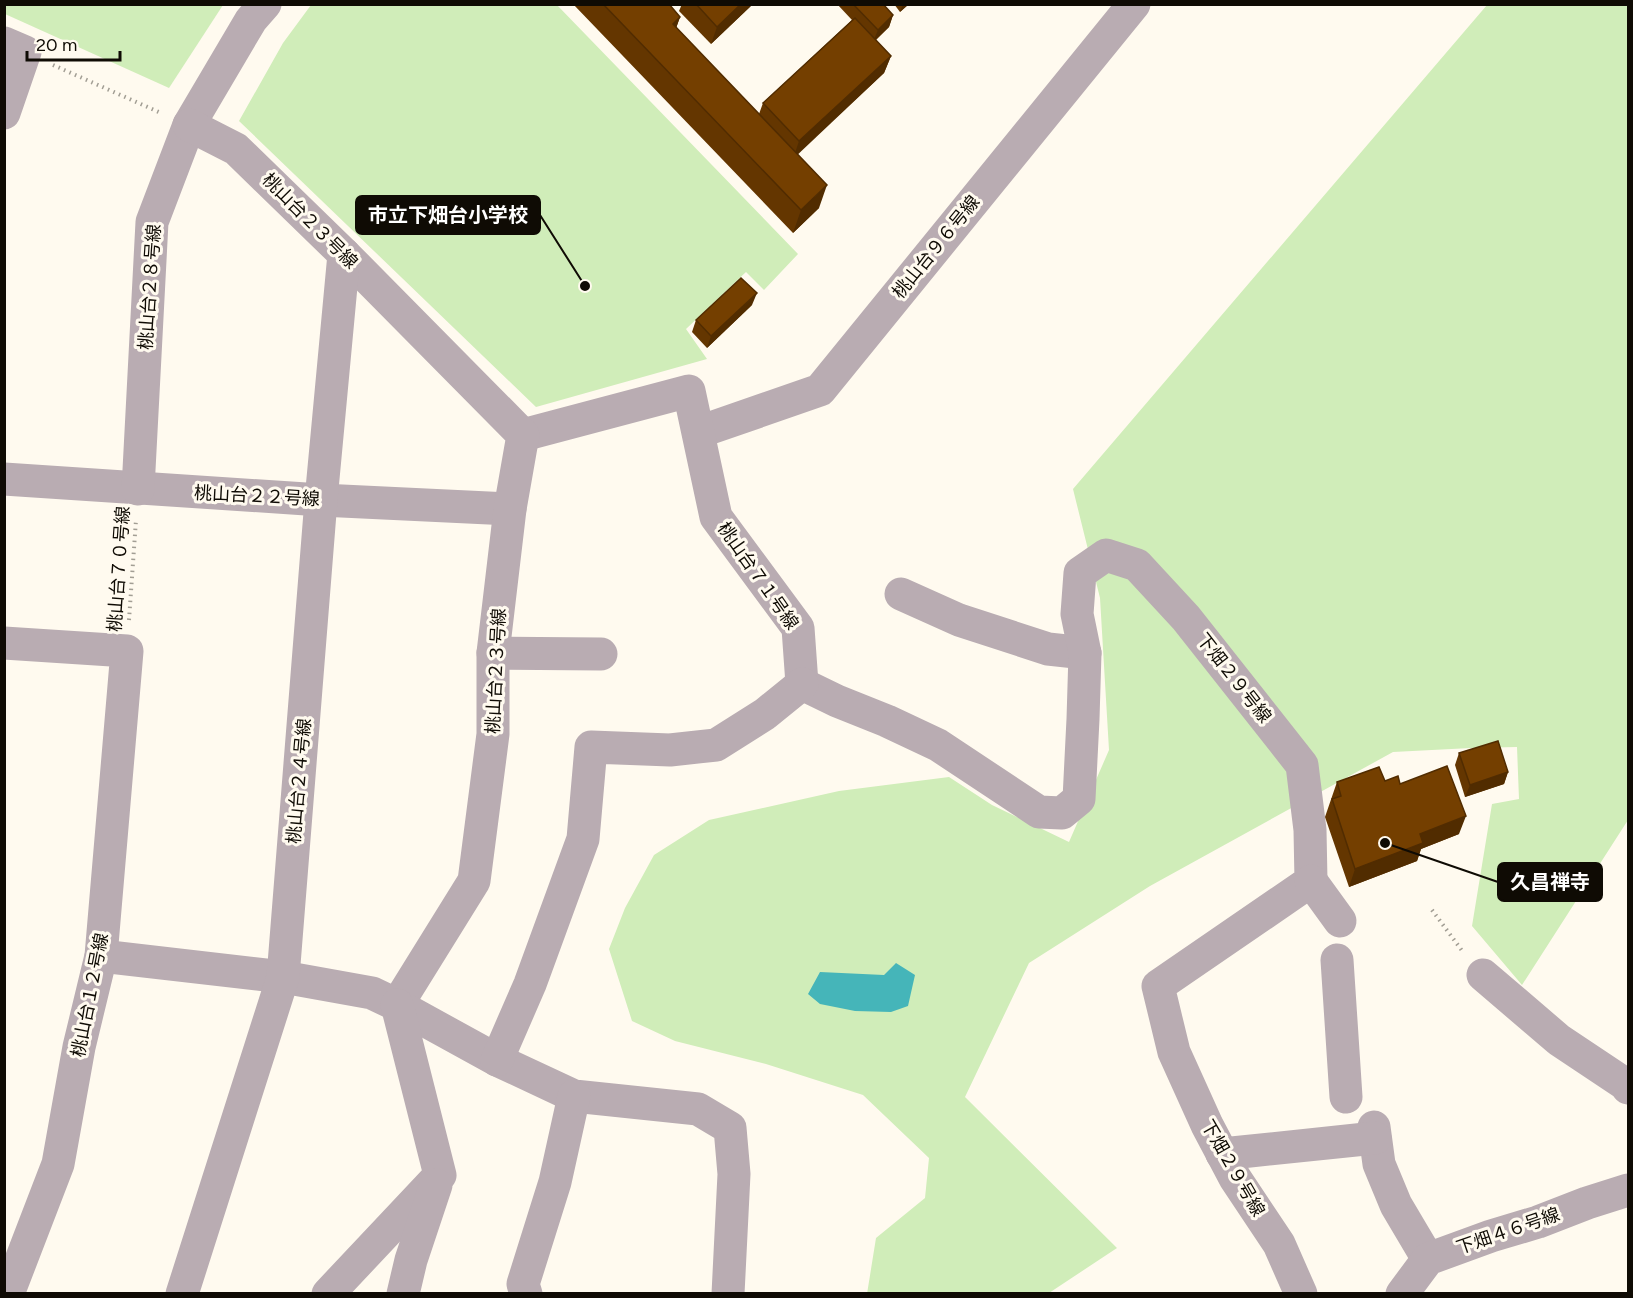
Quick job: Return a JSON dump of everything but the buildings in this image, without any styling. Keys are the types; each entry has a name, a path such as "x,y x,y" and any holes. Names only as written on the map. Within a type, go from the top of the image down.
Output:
{"street":[{"name":"桃山台２８号線","path":"138,489 152,222 189,125 250,20 265,4"},
{"name":"桃山台９６号線","path":"699,432 820,390 1134,4"},
{"path":"4,113 15,47"},
{"name":"桃山台２３号線","path":"189,125 236,149 344,254 523,435 510,509 493,653 493,734 474,881 398,1005"},
{"name":"桃山台２４号線","path":"182,1293 283,977 321,500 344,254"},
{"name":"桃山台７１号線","path":"523,435 689,391 716,517 798,628 802,684"},
{"name":"桃山台２２号線","path":"4,479 321,500 510,509"},
{"name":"下畑２９号線","path":"802,684 938,745 1039,812 1062,813 1079,799 1085,653 1077,614 1080,573 1106,555 1137,565 1186,618 1302,765 1310,830 1311,881 1158,986 1174,1052 1207,1125 1235,1178 1279,1244 1301,1293"},
{"path":"902,594 970,624 1048,648 1085,653"},
{"path":"4,643 127,651"},
{"name":"桃山台１２号線","path":"8,1293 58,1164 79,1047 101,956 127,651"},
{"path":"493,653 601,654"},
{"path":"496,1060 530,984 583,839 591,747 670,750 716,745 765,714 802,684"},
{"path":"1311,881 1340,921"},
{"path":"101,956 283,977 372,993 398,1005 496,1060 574,1096 698,1108 730,1128 734,1174 728,1293"},
{"path":"1337,960 1346,1097"},
{"path":"1483,975 1559,1040 1629,1088"},
{"path":"398,1005 440,1175 411,1260 403,1293"},
{"path":"526,1293 523,1284 555,1182 574,1096"},
{"path":"1222,1154 1374,1133 1379,1164 1396,1205 1428,1259 1402,1293"},
{"path":"328,1293 440,1175"},
{"name":"下畑４６号線","path":"1428,1259 1629,1190"}],"path":[{"path":"15,47 189,125"},
{"name":"桃山台７０号線","path":"127,651 138,489"},
{"path":"1432,910 1483,975"}],"green space":[{"path":"5,4 223,5 169,88 5,14"},
{"path":"311,5 557,5 798,254 764,290 746,272 686,329 707,359 536,407 239,121 283,43"},
{"path":"1487,5 1628,5 1628,820 1522,985 1472,926 1492,804 1519,799 1517,747 1393,752 1150,886 1029,963 965,1097 1117,1248 1049,1293 867,1294 876,1238 925,1198 929,1158 863,1095 766,1064 675,1041 632,1021 609,949 625,908 654,855 709,820 839,791 949,777 992,805 1069,842 1109,750 1100,598 1073,489"}],"water":[{"path":"896,963 915,975 908,1006 891,1012 855,1011 820,1004 808,994 820,972 884,975"}],"place":[{"name":"市立下畑台小学校","path":"585,286"},
{"name":"久昌禅寺","path":"1385,843"}]}
